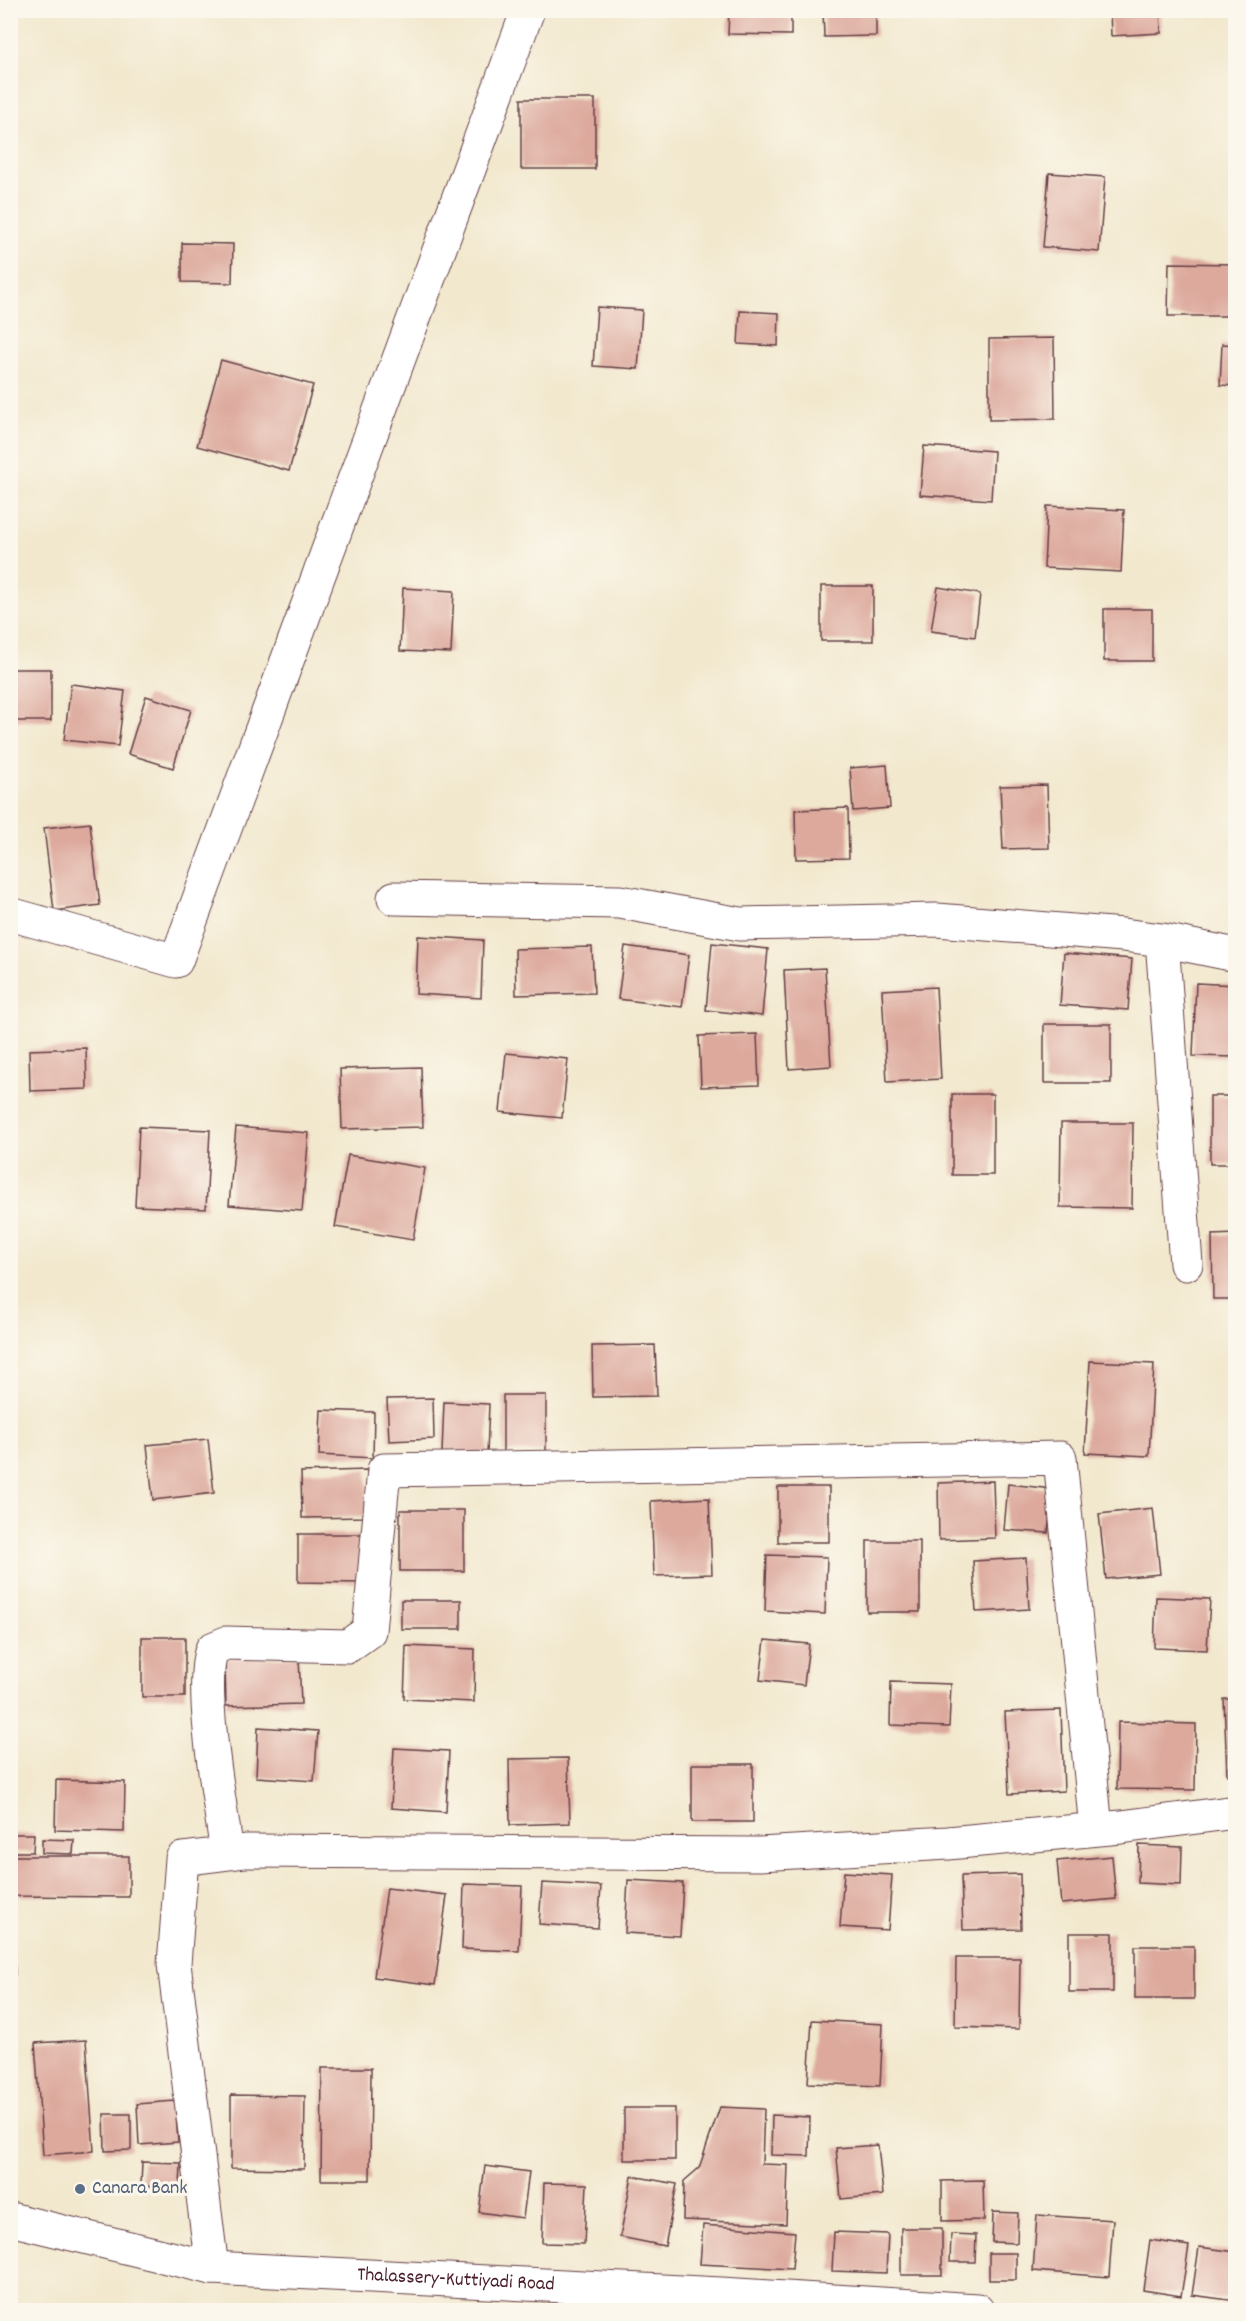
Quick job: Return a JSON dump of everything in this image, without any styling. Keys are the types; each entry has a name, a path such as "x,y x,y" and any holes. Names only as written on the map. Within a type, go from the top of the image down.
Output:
{"street":[{"path":"10,914 176,960 528,10"},
{"path":"394,898 620,902 740,924 937,920 1162,940 1236,955"},
{"path":"1162,940 1186,1264"},
{"path":"227,1853 210,1719 207,1662 212,1649 226,1643 348,1646 369,1631 384,1470 1060,1458 1096,1829"},
{"path":"212,2268 174,1964 182,1858 246,1851 760,1854 948,1843 1096,1829 1236,1812"},
{"name":"Thalassery-Kuttiyadi Road","path":"10,2219 212,2268 721,2294 976,2310"}],"building":[{"path":"729,10 791,10 791,35 728,34"},
{"path":"823,10 876,10 876,36 824,37"},
{"path":"1110,10 1160,10 1161,33 1111,36"},
{"path":"521,99 595,99 595,169 521,169"},
{"path":"1049,173 1105,177 1099,252 1043,247"},
{"path":"182,243 233,244 232,283 182,282"},
{"path":"1169,263 1236,264 1236,316 1168,316"},
{"path":"597,307 642,310 638,369 593,366"},
{"path":"740,311 779,313 778,346 738,344"},
{"path":"1054,338 1055,419 989,420 989,339"},
{"path":"1222,344 1236,345 1236,386 1220,385"},
{"path":"221,360 313,385 289,471 197,446"},
{"path":"924,446 994,451 991,500 920,495"},
{"path":"1047,506 1124,510 1121,572 1044,568"},
{"path":"821,586 873,586 873,641 821,641"},
{"path":"938,587 980,594 975,637 931,631"},
{"path":"403,588 454,591 451,653 400,651"},
{"path":"1104,609 1152,609 1152,661 1104,661"},
{"path":"10,669 51,669 51,721 10,721"},
{"path":"71,684 125,691 118,746 64,740"},
{"path":"146,696 191,710 173,768 128,754"},
{"path":"887,765 890,808 853,811 850,768"},
{"path":"1047,785 1049,848 1003,849 1000,786"},
{"path":"848,808 849,858 796,859 795,810"},
{"path":"90,823 100,905 54,911 44,828"},
{"path":"418,936 483,940 481,998 416,994"},
{"path":"712,943 768,949 762,1016 706,1010"},
{"path":"625,946 689,955 682,1007 618,999"},
{"path":"592,947 594,993 516,995 515,949"},
{"path":"1064,953 1132,959 1128,1010 1060,1005"},
{"path":"825,968 831,1066 789,1069 784,970"},
{"path":"1196,983 1236,985 1236,1057 1193,1056"},
{"path":"936,987 941,1079 887,1082 882,990"},
{"path":"1044,1024 1111,1024 1111,1083 1044,1083"},
{"path":"757,1034 759,1085 701,1087 699,1036"},
{"path":"86,1048 87,1089 30,1091 29,1050"},
{"path":"506,1053 568,1059 562,1118 500,1112"},
{"path":"421,1067 423,1127 342,1129 340,1069"},
{"path":"952,1094 993,1094 993,1175 952,1175"},
{"path":"1210,1096 1236,1096 1236,1164 1210,1164"},
{"path":"1061,1123 1133,1123 1132,1208 1060,1207"},
{"path":"139,1127 210,1130 206,1209 135,1206"},
{"path":"236,1127 309,1133 302,1211 229,1205"},
{"path":"348,1155 425,1168 413,1240 335,1227"},
{"path":"1236,1234 1236,1299 1213,1299 1212,1235"},
{"path":"655,1345 657,1396 593,1397 592,1346"},
{"path":"1090,1361 1154,1364 1149,1456 1085,1453"},
{"path":"503,1395 546,1395 546,1452 503,1452"},
{"path":"433,1398 434,1439 389,1441 387,1399"},
{"path":"444,1402 489,1404 487,1454 442,1453"},
{"path":"321,1410 374,1412 373,1458 319,1455"},
{"path":"208,1439 214,1493 153,1500 147,1445"},
{"path":"367,1470 368,1517 302,1518 301,1472"},
{"path":"993,1481 995,1538 939,1540 938,1483"},
{"path":"1008,1484 1052,1489 1048,1533 1004,1530"},
{"path":"778,1487 829,1487 829,1542 778,1542"},
{"path":"709,1498 712,1574 654,1576 651,1501"},
{"path":"1153,1508 1160,1574 1106,1579 1099,1514"},
{"path":"400,1510 464,1510 464,1571 400,1571"},
{"path":"298,1534 364,1534 363,1583 298,1582"},
{"path":"867,1541 920,1541 920,1612 867,1612"},
{"path":"767,1555 827,1557 825,1614 765,1611"},
{"path":"1026,1558 1029,1609 976,1612 973,1561"},
{"path":"1156,1597 1210,1599 1207,1650 1154,1648"},
{"path":"401,1600 461,1600 461,1629 401,1629"},
{"path":"142,1637 185,1637 185,1697 142,1697"},
{"path":"765,1640 809,1644 804,1685 760,1680"},
{"path":"406,1646 475,1649 474,1702 404,1699"},
{"path":"299,1657 301,1704 226,1706 225,1659"},
{"path":"891,1682 951,1684 949,1727 890,1725"},
{"path":"1224,1699 1236,1699 1236,1775 1227,1775"},
{"path":"1061,1710 1064,1791 1009,1794 1005,1712"},
{"path":"1118,1722 1196,1724 1195,1790 1117,1789"},
{"path":"258,1727 318,1731 314,1781 256,1777"},
{"path":"394,1748 449,1751 446,1812 391,1808"},
{"path":"568,1758 570,1823 510,1825 509,1759"},
{"path":"692,1764 753,1764 753,1822 692,1822"},
{"path":"56,1780 125,1782 124,1832 55,1830"},
{"path":"10,1834 34,1834 33,1852 10,1852"},
{"path":"42,1839 74,1840 73,1854 42,1853"},
{"path":"1139,1845 1182,1847 1181,1885 1138,1883"},
{"path":"10,1856 129,1856 129,1897 10,1896"},
{"path":"1112,1856 1116,1899 1061,1904 1057,1861"},
{"path":"844,1872 892,1875 888,1930 840,1927"},
{"path":"1020,1874 1021,1929 963,1930 961,1876"},
{"path":"628,1880 683,1883 680,1936 625,1933"},
{"path":"542,1883 601,1886 598,1928 539,1924"},
{"path":"464,1884 522,1886 519,1951 462,1949"},
{"path":"387,1888 447,1895 435,1985 374,1977"},
{"path":"10,1929 12,1929 15,1975 10,1975"},
{"path":"1069,1933 1113,1933 1113,1992 1069,1992"},
{"path":"1135,1946 1194,1946 1194,1999 1135,1999"},
{"path":"956,1958 1020,1958 1019,2029 955,2027"},
{"path":"812,2020 883,2024 880,2086 808,2083"},
{"path":"86,2040 94,2151 43,2155 35,2043"},
{"path":"322,2068 371,2068 370,2180 321,2180"},
{"path":"231,2095 305,2096 304,2169 231,2168"},
{"path":"175,2101 178,2142 139,2145 137,2104"},
{"path":"720,2107 764,2109 762,2164 788,2165 786,2224 683,2220 684,2181 699,2168"},
{"path":"624,2108 675,2108 675,2160 624,2160"},
{"path":"104,2114 131,2114 131,2150 105,2151"},
{"path":"772,2115 810,2117 809,2156 771,2155"},
{"path":"878,2145 883,2195 841,2199 836,2148"},
{"path":"142,2162 181,2163 180,2187 141,2186"},
{"path":"485,2166 529,2172 523,2218 479,2212"},
{"path":"632,2176 677,2184 665,2246 620,2237"},
{"path":"983,2180 984,2220 942,2221 942,2181"},
{"path":"544,2183 587,2184 584,2244 542,2243"},
{"path":"993,2212 1018,2213 1017,2243 992,2242"},
{"path":"1037,2215 1113,2220 1109,2277 1033,2271"},
{"path":"703,2225 795,2232 792,2269 700,2264"},
{"path":"901,2228 942,2228 942,2275 901,2275"},
{"path":"834,2232 888,2234 886,2273 832,2271"},
{"path":"951,2234 976,2235 975,2262 950,2262"},
{"path":"1150,2240 1189,2246 1181,2296 1143,2290"},
{"path":"1199,2247 1236,2252 1236,2301 1192,2295"},
{"path":"989,2253 1016,2253 1016,2280 989,2280"}],"place":[{"name":"Canara Bank","path":"80,2189"}]}
